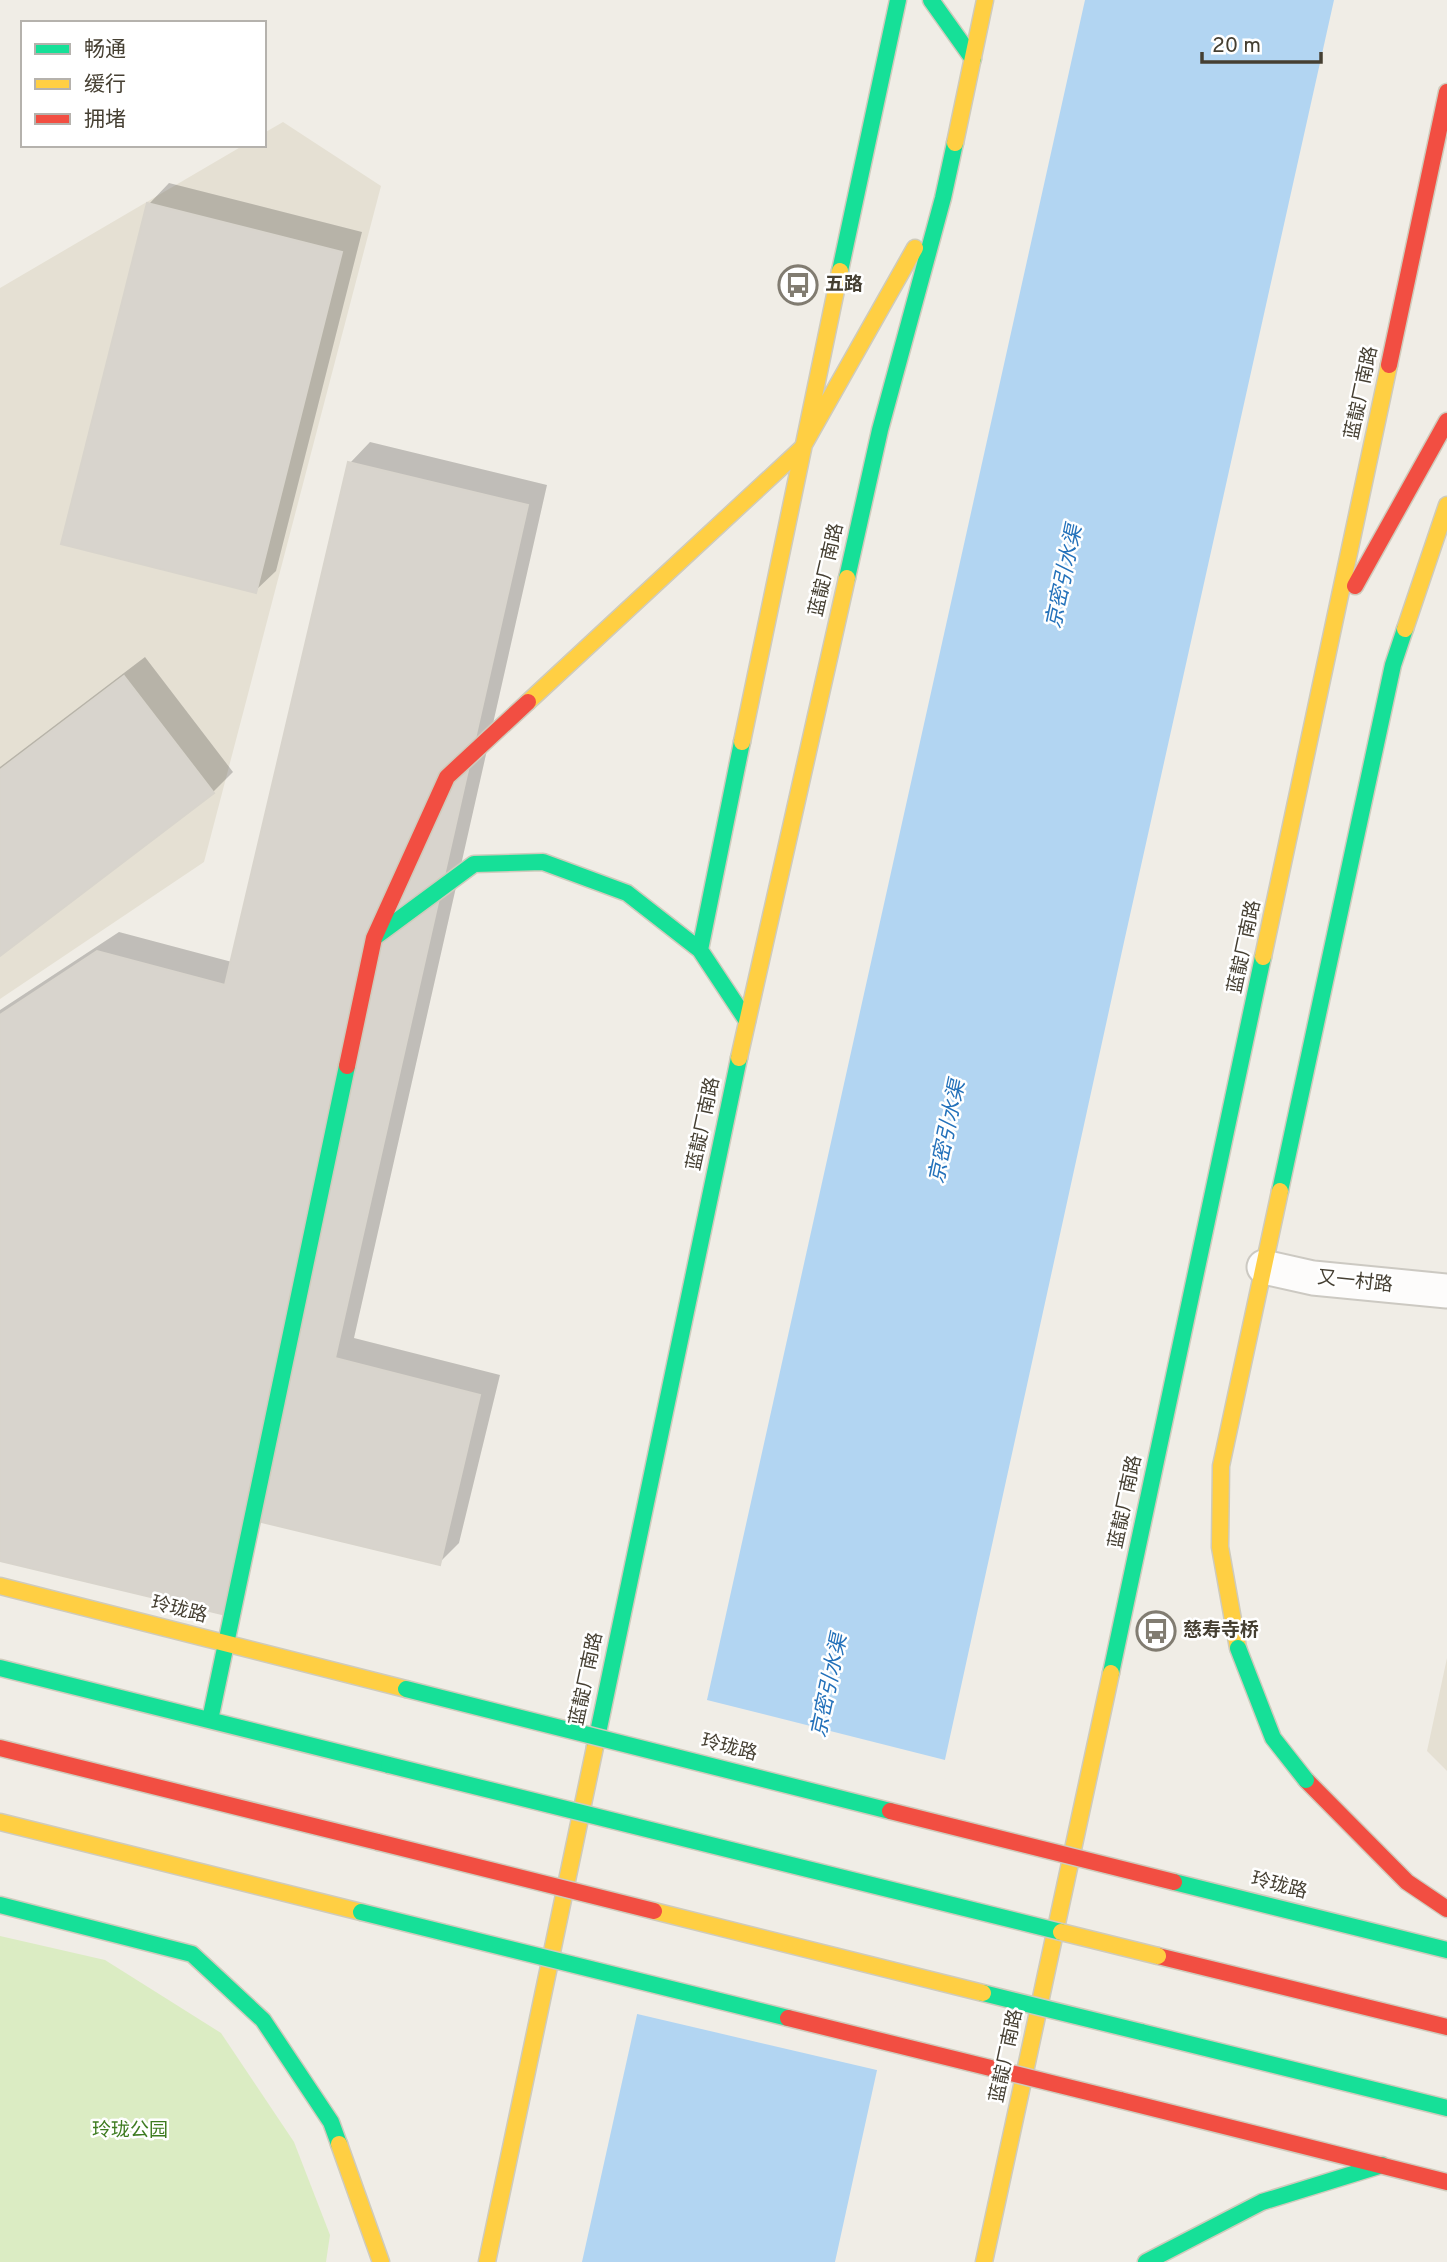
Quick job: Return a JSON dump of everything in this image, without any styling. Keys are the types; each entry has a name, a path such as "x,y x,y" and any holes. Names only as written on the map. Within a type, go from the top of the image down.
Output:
{"main road":[{"path":"700,950 802,448 898,0"},
{"path":"931,0 973,59"},
{"name":"蓝靛厂南路","path":"487,2262 747,1021 880,430 943,198 985,0"},
{"name":"蓝靛厂南路","path":"984,2262 1447,92"},
{"path":"210,1720 374,938 447,777 802,448 943,198"},
{"path":"1336,621 1447,421"},
{"path":"1447,505 1393,664 1221,1466 1220,1546 1238,1648 1273,1738 1306,1780 1407,1882 1447,1909"},
{"path":"374,938 474,864 542,862 627,893 700,950 747,1021"},
{"name":"玲珑路","path":"0,1586 1447,1950"},
{"path":"0,1668 1447,2027"},
{"path":"0,1748 1447,2108"},
{"path":"0,1822 1447,2182"},
{"path":"0,1905 192,1954 263,2020 331,2122 382,2262"},
{"path":"1146,2262 1262,2202 1382,2165"}],"street":[{"name":"又一村路","path":"1264,1267 1313,1278 1447,1292"}],"shaded area":[{"path":"283,122 381,186 204,862 0,999 0,288 241,147 266,147 266,132"},
{"path":"1447,1658 1447,1771 1427,1751"}],"green space":[{"name":"玲珑公园","path":"0,1936 105,1960 221,2033 294,2142 330,2235 326,2262 0,2262"}],"water":[{"name":"京密引水渠","path":"1085,0 1334,0 1124,942 835,2262 582,2262"}],"pier":[{"path":"703,1699 949,1761 881,2071 633,2013"}],"building":[{"path":"147,203 342,252 256,593 61,544"},
{"path":"348,462 528,505 335,1358 480,1395 440,1565 245,1518 222,1614 0,1561 0,1015 97,951 225,985"},
{"path":"124,676 214,793 0,956 0,770"}],"traffic: fast":[{"path":"840,271 898,0"},
{"path":"931,0 973,59"},
{"path":"847,578 880,430 943,198 955,143"},
{"path":"1280,1191 1393,665 1405,629"},
{"path":"375,937 474,864 543,862 627,893 700,950 742,742"},
{"path":"700,950 747,1021"},
{"path":"1111,1673 1263,957"},
{"path":"595,1747 739,1058"},
{"path":"210,1720 347,1066"},
{"path":"1238,1648 1273,1738 1306,1780"},
{"path":"0,1668 389,1765"},
{"path":"406,1689 890,1811"},
{"path":"389,1765 1061,1932"},
{"path":"1174,1882 1447,1950"},
{"path":"0,1905 192,1954 263,2020 331,2122 339,2144"},
{"path":"361,1912 788,2018"},
{"path":"983,1993 1141,2032"},
{"path":"1141,2032 1447,2108"},
{"path":"1146,2262 1262,2202 1382,2165"}],"traffic: slow":[{"path":"955,143 985,0"},
{"path":"802,448 915,248"},
{"path":"742,742 840,271"},
{"path":"1263,957 1389,365"},
{"path":"528,702 802,448"},
{"path":"1405,629 1447,505"},
{"path":"739,1058 847,578"},
{"path":"1238,1648 1220,1547 1221,1466 1280,1191"},
{"path":"0,1586 406,1689"},
{"path":"984,2262 1111,1673"},
{"path":"487,2262 595,1747"},
{"path":"0,1822 361,1912"},
{"path":"654,1911 983,1993"},
{"path":"1061,1932 1158,1956"},
{"path":"339,2144 381,2262"}],"traffic: jam":[{"path":"1389,365 1447,92"},
{"path":"1355,586 1447,421"},
{"path":"347,1066 374,938 447,777 528,702"},
{"path":"0,1748 378,1842"},
{"path":"1306,1780 1407,1882 1447,1909"},
{"path":"890,1811 1174,1882"},
{"path":"378,1842 654,1911"},
{"path":"1158,1956 1447,2027"},
{"path":"788,2018 1120,2100"},
{"path":"1120,2100 1447,2182"}],"place":[{"name":"五路","path":"798,285"},
{"name":"慈寿寺桥","path":"1156,1631"}]}
